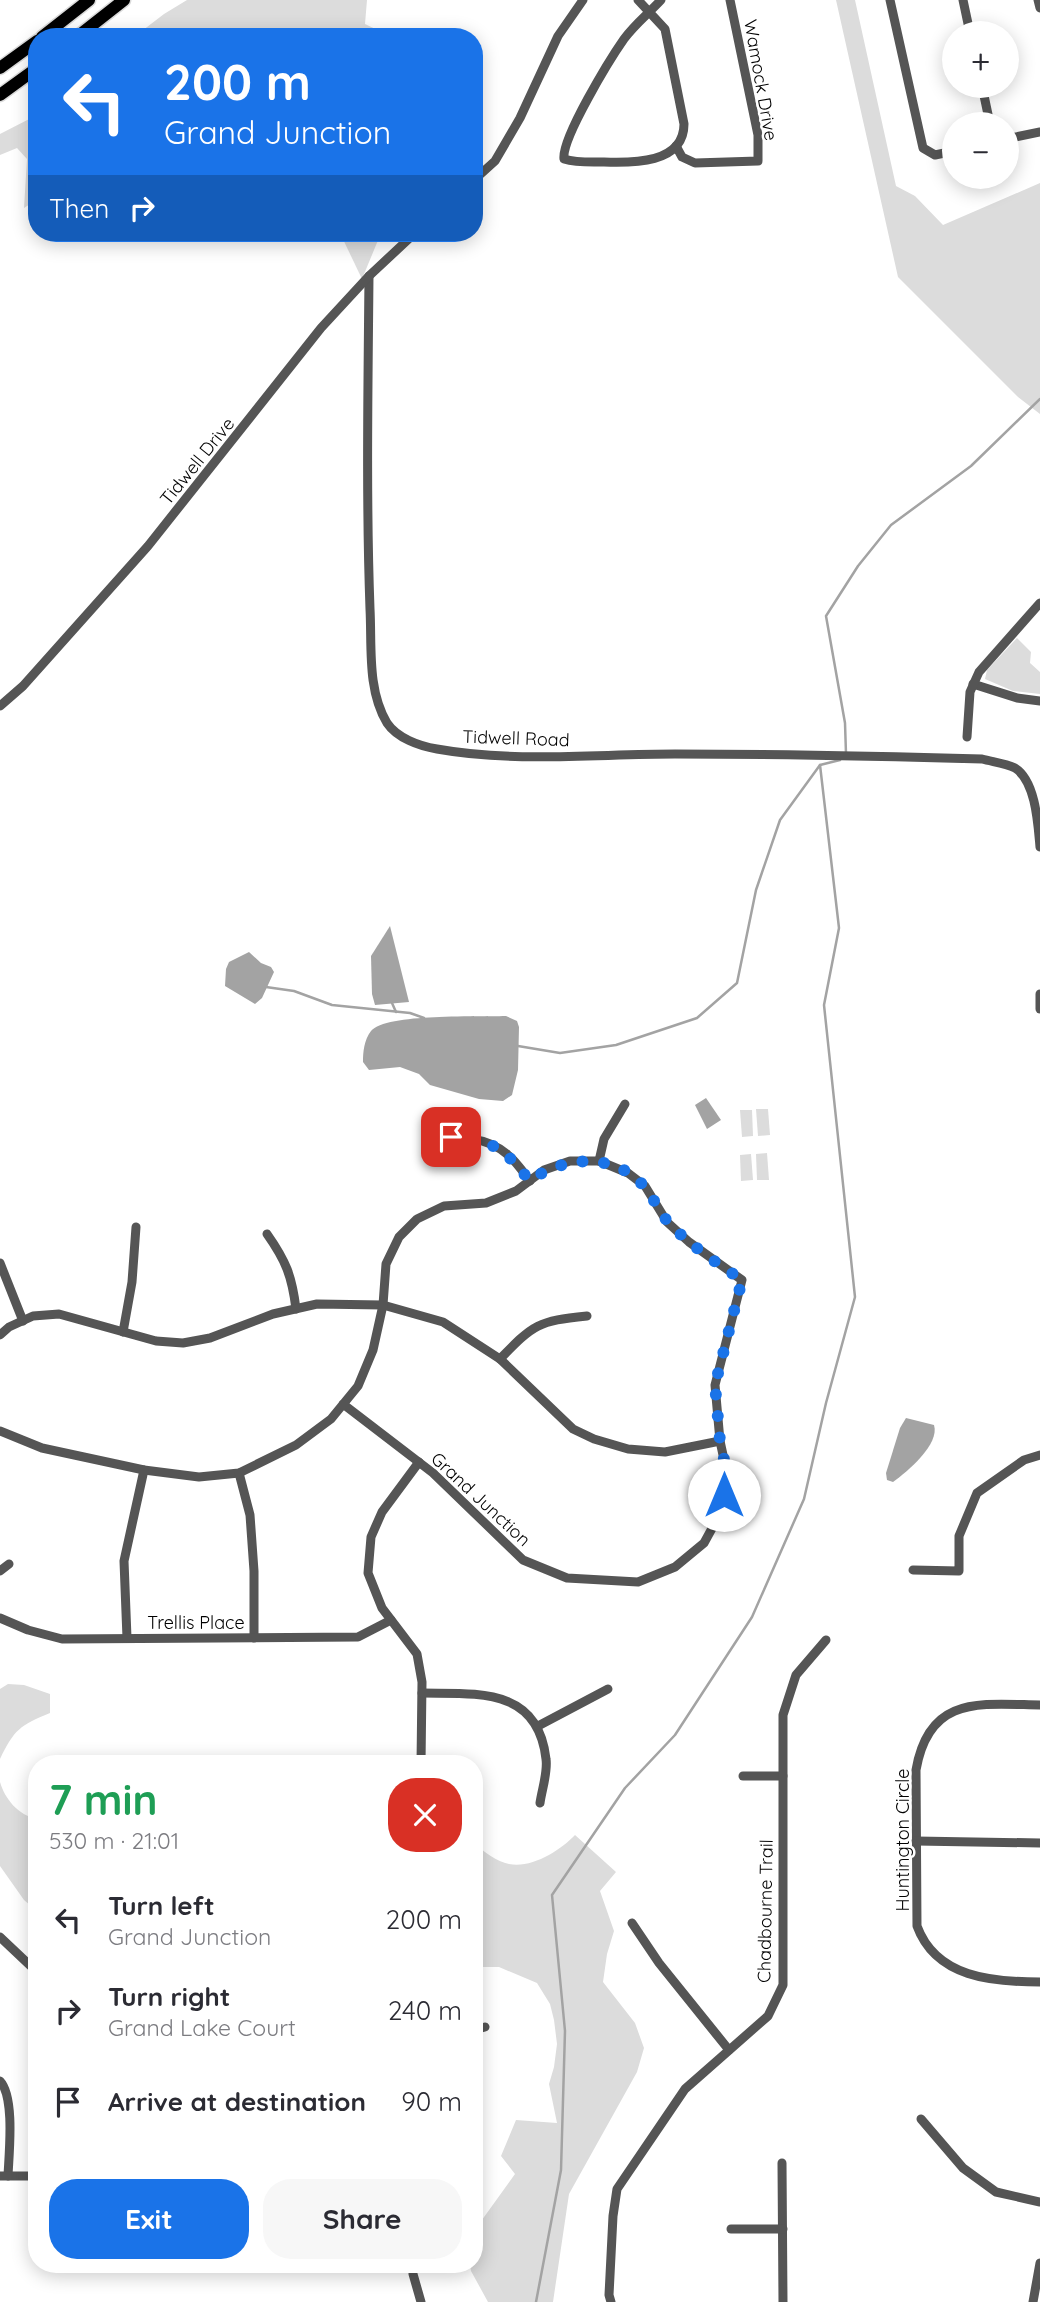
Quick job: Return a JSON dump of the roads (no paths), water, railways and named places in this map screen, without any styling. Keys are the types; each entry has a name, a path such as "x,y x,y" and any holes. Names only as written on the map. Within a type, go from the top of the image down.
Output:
{"highway":[{"path":"53,28 89,0"},
{"path":"89,28 124,0"},
{"path":"0,68 28,48"},
{"path":"0,95 28,75"}],"street":[{"path":"483,172 495,161 520,118 558,36 583,0"},
{"path":"638,0 650,12 665,30 684,131 676,146 654,159 635,163 564,159 565,147 587,101 625,37 650,12 662,0"},
{"name":"Wamock Drive","path":"676,146 682,157 695,163 758,161 758,135 730,0"},
{"path":"890,0 923,148 934,155 942,153"},
{"path":"963,0 967,21"},
{"path":"1038,0 1040,8"},
{"path":"1019,136 1040,132"},
{"name":"Tidwell Drive","path":"0,706 23,686 148,545 321,328 369,276 405,242"},
{"name":"Tidwell Road","path":"369,276 368,561 373,661 375,696 393,732 435,749 505,756 674,754 982,759 1008,765 1018,770 1025,778 1036,809 1040,848"},
{"path":"967,737 970,696 983,665 1040,603"},
{"path":"973,684 1017,698 1040,701"},
{"path":"1040,993 1040,1009"},
{"path":"599,1161 604,1139 625,1104"},
{"path":"433,1142 451,1137 483,1140 508,1154 530,1181"},
{"name":"Grand Junction","path":"0,1431 43,1448 144,1471 199,1477 239,1473 296,1445 331,1419 343,1404 358,1386 373,1350 383,1305 386,1264 399,1237 417,1219 444,1206 486,1203 516,1191 544,1170 570,1161 599,1161 628,1173 645,1186 667,1222 689,1242 742,1280 715,1385 720,1441 728,1478 721,1512 704,1544 675,1567 638,1582 567,1578 523,1560 433,1473 343,1404"},
{"path":"123,1332 132,1282 136,1227"},
{"path":"267,1234 285,1261 294,1289 296,1309"},
{"path":"0,1263 23,1321"},
{"path":"0,1335 9,1327 33,1316 59,1314 156,1341 183,1343 210,1338 272,1314 317,1304 383,1305 443,1322 500,1359 573,1429 594,1439 628,1449 665,1452 720,1441"},
{"path":"500,1359 526,1332 549,1320 587,1316"},
{"path":"913,1570 959,1571 959,1536 977,1493 1024,1460 1040,1455"},
{"path":"419,1462 382,1512 371,1537 369,1573 382,1608 417,1654 422,1682 421,1755"},
{"path":"127,1639 124,1561 144,1471"},
{"path":"239,1473 250,1516 254,1571 254,1638"},
{"path":"0,1571 9,1564"},
{"name":"Trellis Place","path":"0,1618 28,1630 62,1639 358,1637 391,1620"},
{"name":"Chadbourne Trail","path":"611,2302 609,2295 613,2216 617,2189 685,2089 768,2016 783,1984 783,1715 796,1675 826,1640"},
{"path":"538,1726 608,1689"},
{"path":"422,1693 490,1695 515,1704 538,1726 547,1761 540,1803"},
{"name":"Huntington Circle","path":"1040,1705 980,1704 956,1709 932,1728 918,1758 916,1770 917,1926 926,1946 952,1967 973,1976 1006,1982 1040,1982"},
{"path":"743,1776 783,1776"},
{"path":"916,1841 1040,1843"},
{"path":"632,1923 659,1963 729,2050"},
{"path":"0,1937 28,1963"},
{"path":"0,2081 4,2084 9,2104 4,2176 28,2176"},
{"path":"921,2119 963,2168 996,2192 1040,2202"},
{"path":"782,2163 783,2302"},
{"path":"731,2229 783,2229"},
{"path":"1033,2302 1040,2263"},
{"path":"413,2273 421,2302"}],"waterway":[{"path":"846,754 845,723 826,616 858,566 891,525 971,466 1040,399"},
{"path":"518,1046 560,1053 616,1045 697,1018 737,983 756,890 780,820 820,765 840,760"},
{"path":"536,2302 561,2170 565,2031 552,1895 625,1788 675,1735 752,1617 804,1499 826,1403 855,1297 824,1005 839,928 820,765"},
{"path":"266,987 294,991 332,1005 410,1013 424,1018"},
{"path":"392,1003 396,1012"}]}
